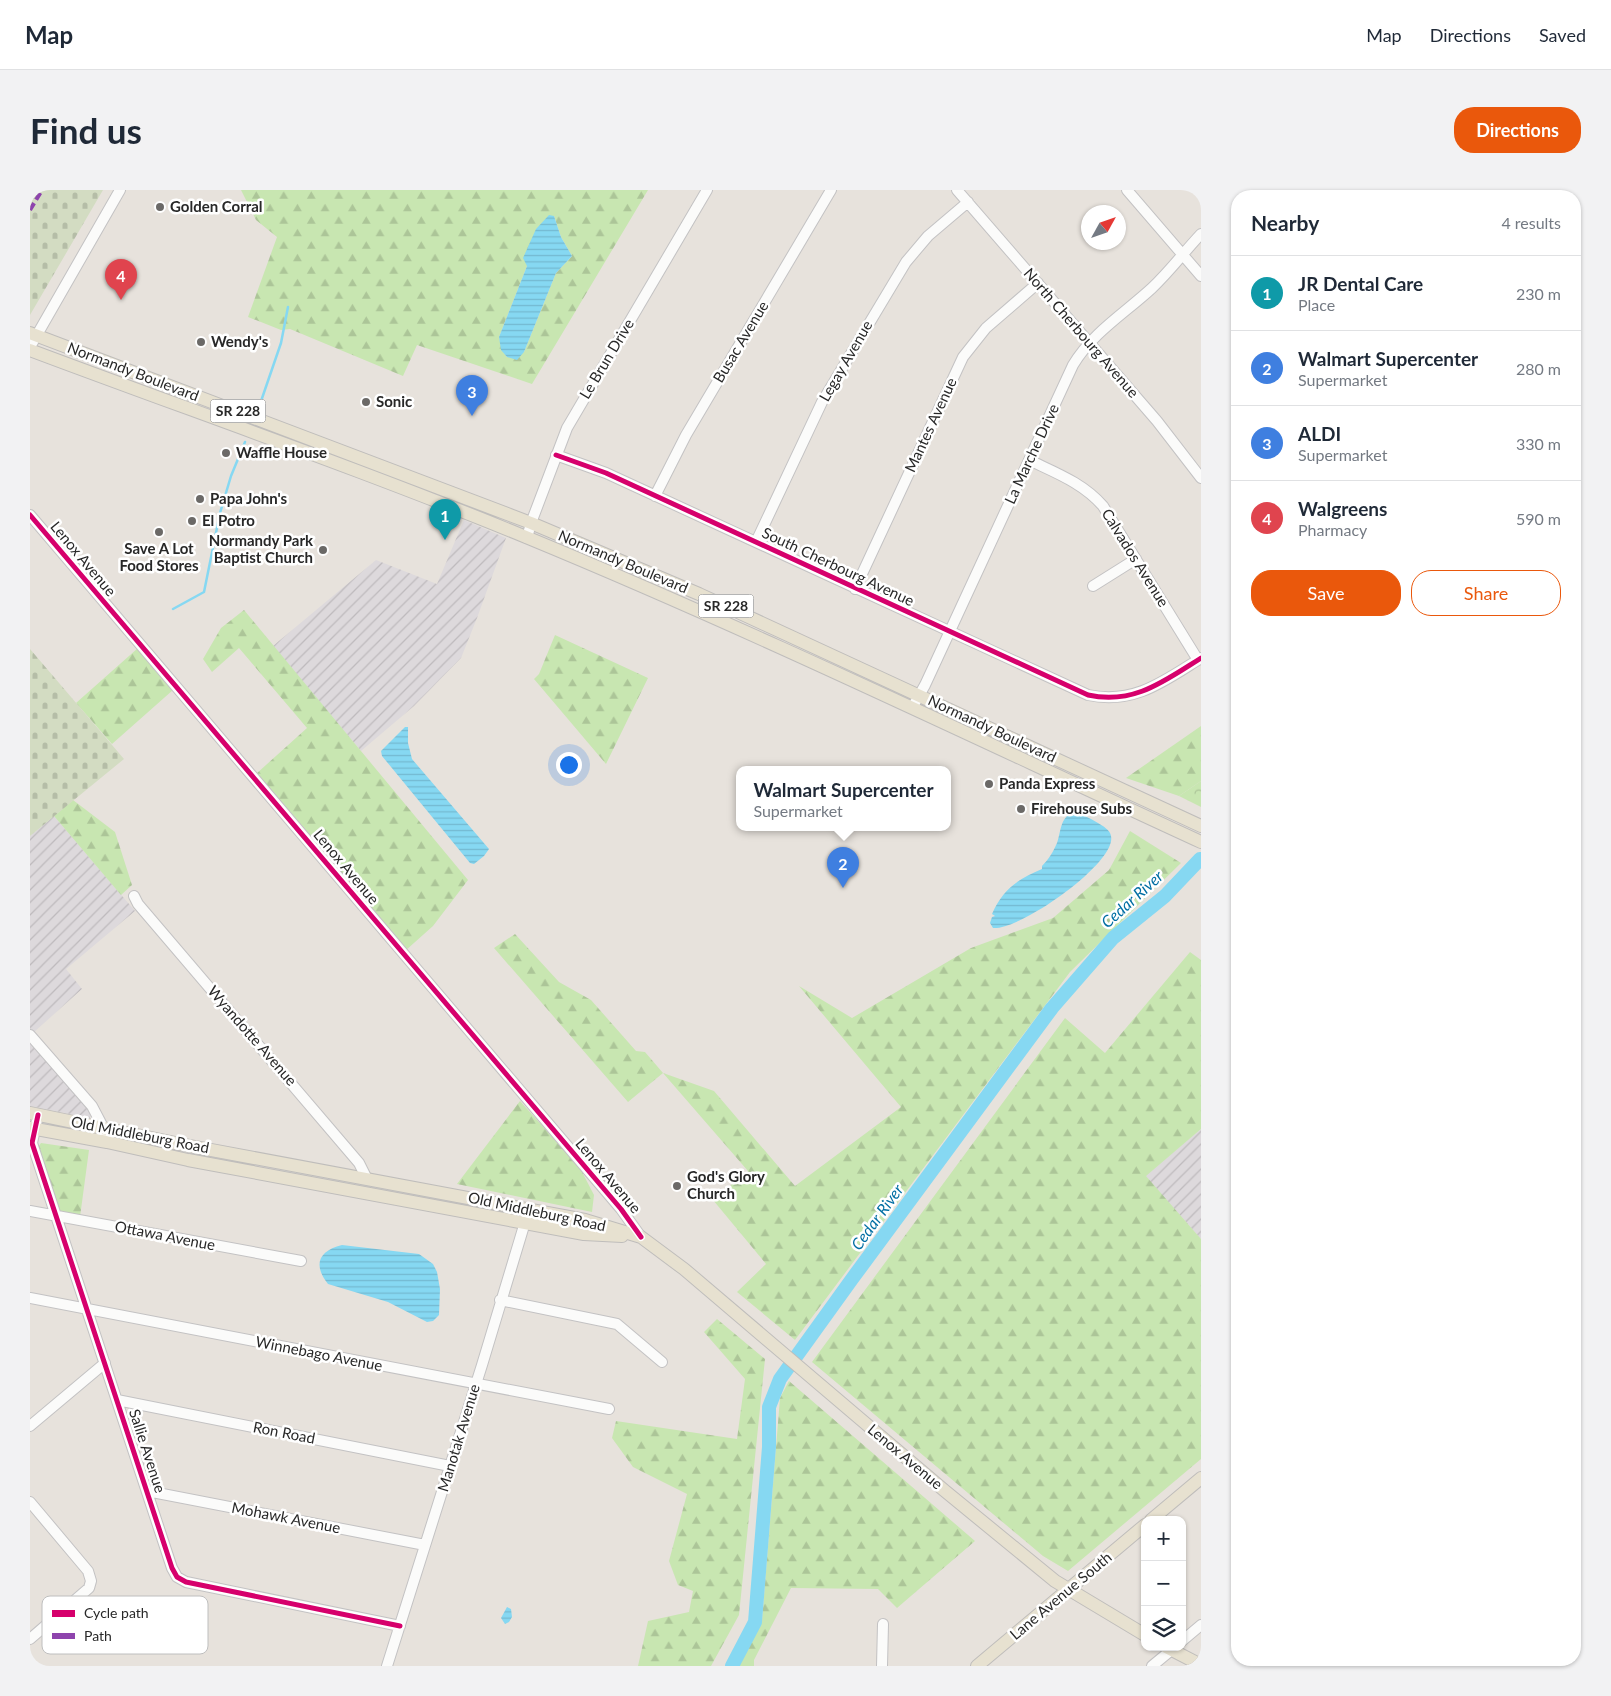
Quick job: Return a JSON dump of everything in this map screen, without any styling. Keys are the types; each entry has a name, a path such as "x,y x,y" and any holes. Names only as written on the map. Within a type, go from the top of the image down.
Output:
{"main road":[{"name":"Normandy Boulevard","path":"33,334 531,523 697,593 1201,826"},
{"name":"Normandy Boulevard","path":"30,348 430,499 527,538 760,638 1201,842"},
{"name":"Old Middleburg Road","path":"34,1114 190,1146 585,1220 641,1237"},
{"name":"Old Middleburg Road","path":"32,1129 584,1234 641,1237"},
{"path":"251,1171 253,1157"},
{"path":"367,1179 373,1194"},
{"name":"Lenox Avenue","path":"641,1237 676,1263 1056,1582 1141,1633"},
{"path":"1156,1516 1201,1478"},
{"name":"Lane Avenue South","path":"976,1666 1141,1528"},
{"path":"1176,1651 1201,1665"}],"street":[{"path":"30,348 33,334 120,190"},
{"name":"Le Brun Drive","path":"527,538 567,428 707,190"},
{"name":"Busac Avenue","path":"655,496 686,434 831,190"},
{"name":"North Cherbourg Avenue","path":"957,190 1157,421 1201,478"},
{"path":"1127,190 1201,276"},
{"name":"Legay Avenue","path":"756,542 822,402 906,262 928,236 968,202"},
{"name":"La Marche Drive","path":"912,708 1073,365 1089,343 1151,288 1201,234"},
{"name":"Mantes Avenue","path":"855,589 964,357 986,328 1038,283"},
{"name":"South Cherbourg Avenue","path":"556,455 606,473 1079,692 1100,698 1133,695 1145,691 1200,659"},
{"name":"Calvados Avenue","path":"1029,460 1069,478 1094,495 1110,515 1200,659"},
{"name":"Lenox Avenue","path":"30,516 622,1210 641,1237"},
{"path":"1093,586 1136,559"},
{"name":"Wyandotte Avenue","path":"134,896 138,904 353,1155 367,1179"},
{"path":"30,1035 92,1106 103,1127 107,1142"},
{"name":"Sallie Avenue","path":"34,1114 32,1143 172,1568 177,1577 186,1582 400,1626"},
{"name":"Manotak Avenue","path":"387,1666 529,1209"},
{"name":"Ottawa Avenue","path":"30,1211 301,1262"},
{"name":"Winnebago Avenue","path":"30,1298 609,1409"},
{"path":"500,1300 617,1324 662,1362"},
{"path":"30,1426 105,1363"},
{"name":"Ron Road","path":"117,1400 450,1466"},
{"name":"Mohawk Avenue","path":"147,1491 425,1545"},
{"path":"30,1502 88,1571 91,1580 89,1588 80,1596"},
{"path":"882,1666 883,1624"},
{"path":"1186,1638 1201,1625"},
{"path":"30,1639 42,1629"},
{"path":"1152,1666 1168,1651"}],"shaded area":[{"path":"464,520 506,538 461,658 414,706 361,751 273,646 376,560 437,584"},
{"path":"54,816 135,911 66,969 82,989 33,1033 30,1029 30,836"},
{"path":"30,1040 90,1111 90,1118 30,1106"},
{"path":"1201,1129 1201,1239 1145,1176"}],"green space":[{"path":"30,190 103,190 30,315"},
{"path":"241,190 648,190 532,384 417,345 403,376 290,329 281,330 248,317 277,237 256,220","holes":["554,216 561,237 572,256 556,273 524,352 507,357 502,350 499,337 527,266"]},
{"path":"244,610 468,880 433,926 405,951 256,774 307,728 239,648 212,672 203,659 221,628"},
{"path":"555,635 648,678 606,764 534,679 539,674"},
{"path":"138,648 173,690 112,744 76,703"},
{"path":"30,649 124,759 30,836"},
{"path":"1201,726 1201,781 1179,796 1126,778"},
{"path":"1201,781 1201,807 1179,796"},
{"path":"73,800 115,832 132,885 121,895 54,816"},
{"path":"1130,831 1181,863 1070,972 795,1340 737,1292 766,1264 713,1200 748,1171 663,1073 714,1091 795,1186 901,1107 799,986 852,1018 971,948 1053,918 1109,870"},
{"path":"515,934 559,982 591,1000 636,1051 645,1052 663,1073 628,1102 494,948"},
{"path":"1190,952 1201,960 1201,1129 1146,1176 1201,1239 1201,1459 1068,1571 1043,1556 812,1362 1065,1018 1105,1053"},
{"path":"520,1101 580,1168 594,1195 592,1212 457,1184"},
{"path":"41,1143 89,1150 80,1217 58,1211 38,1147"},
{"path":"717,1319 765,1359 739,1615 711,1666 638,1666 648,1621 689,1612 693,1591 678,1585 669,1561 687,1494 633,1467 612,1438 616,1421 737,1439 745,1379 704,1332"},
{"path":"789,1381 975,1541 897,1608 878,1589 791,1588 754,1660 754,1666 737,1666 762,1621 780,1398"}],"water":[{"path":"549,215 554,216 561,237 572,256 556,273 524,352 517,360 507,357 501,350 499,337 527,266 523,258 536,229"},
{"path":"405,727 408,727 408,743 412,759 489,849 474,864 470,863 382,756 381,751"},
{"path":"1073,813 1092,819 1106,828 1111,836 1109,848 1099,862 1083,878 1064,893 1023,919 1006,926 993,928 990,923 992,917 995,916 992,914 996,905 1012,886 1042,869 1057,843 1063,821"},
{"path":"342,1245 419,1254 433,1264 437,1272 440,1289 439,1315 433,1321 427,1322 388,1302 328,1284 320,1271 320,1260 328,1251"},
{"path":"507,1607 511,1609 512,1617 505,1624 501,1618"}],"waterway":[{"path":"259,407 281,343 288,307"},
{"path":"173,609 204,592 220,513 231,476 245,442"},
{"name":"Cedar River","path":"732,1666 755,1622 769,1447 769,1407 780,1379 1052,1008 1113,938 1165,896 1200,859"}],"marked path":[{"path":"30,210 42,190"}],"cycle path":[{"path":"556,455 606,473 1088,695 1120,697 1134,694 1148,689 1201,658"},
{"path":"30,515 621,1209 641,1237"},
{"path":"38,1115 32,1143 172,1568 177,1577 186,1582 400,1626"}],"place":[{"name":"Golden Corral","path":"160,207"},
{"name":"Walgreens","path":"121,300"},
{"name":"Wendy's","path":"201,342"},
{"name":"Sonic","path":"366,402"},
{"name":"ALDI","path":"472,416"},
{"name":"Waffle House","path":"226,453"},
{"name":"Papa John's","path":"200,499"},
{"name":"El Potro","path":"192,521"},
{"name":"Save A Lot Food Stores","path":"159,532"},
{"name":"JR Dental Care","path":"445,540"},
{"name":"Normandy Park Baptist Church","path":"323,550"},
{"name":"Panda Express","path":"989,784"},
{"name":"Firehouse Subs","path":"1021,809"},
{"name":"Walmart Supercenter","path":"843,888"},
{"name":"God's Glory Church","path":"677,1186"}]}
